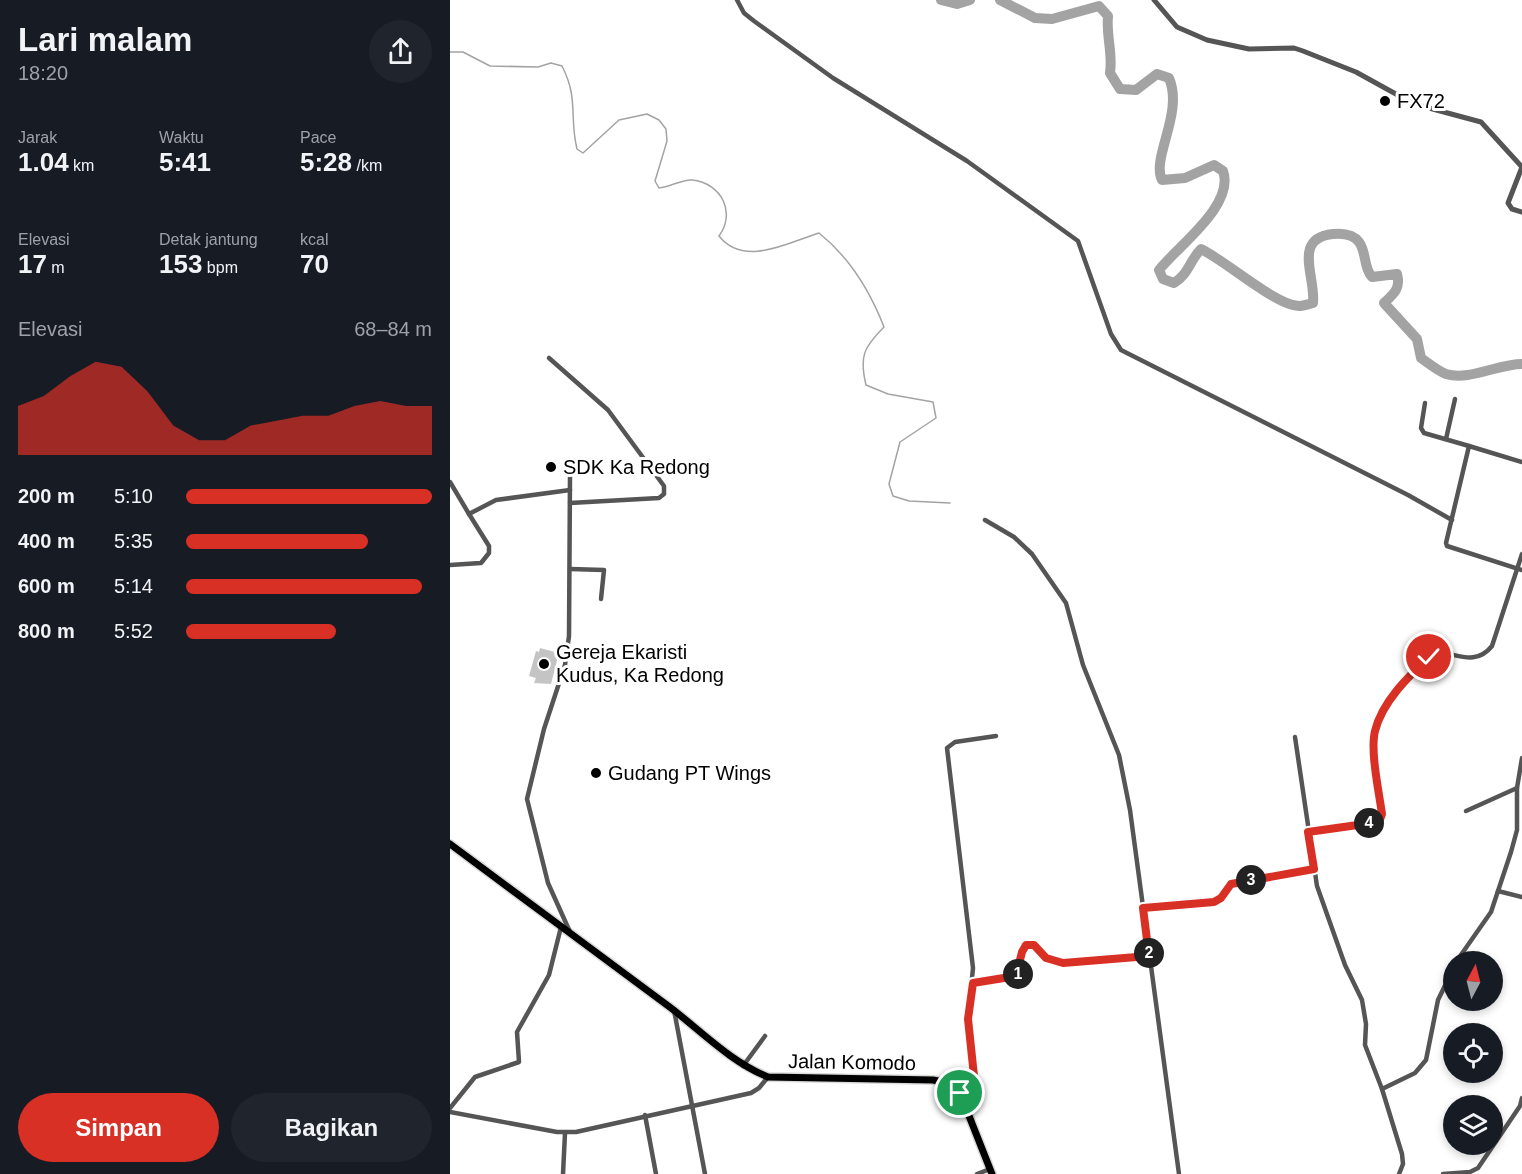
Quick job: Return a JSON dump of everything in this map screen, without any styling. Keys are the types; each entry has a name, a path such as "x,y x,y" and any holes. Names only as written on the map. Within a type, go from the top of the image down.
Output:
{"highway":[{"name":"Jalan Komodo","path":"450,844 674,1010 743,1066 768,1077 942,1081 960,1093"},
{"path":"960,1093 991,1171"}],"street":[{"path":"736,0 744,13 833,78 967,161 1078,241 1119,349 1408,495 1452,520"},
{"path":"1154,0 1177,27 1207,40 1249,49 1294,48 1356,72 1414,104 1481,122 1522,167 1508,203 1512,209 1522,212"},
{"path":"549,358 608,410 664,486 664,494 658,498 570,503"},
{"path":"1446,439 1455,399"},
{"path":"1425,403 1422,431 1522,462"},
{"path":"1469,446 1447,546 1520,570"},
{"path":"570,475 569,636 565,665 544,729 527,799 548,883 571,934"},
{"path":"450,482 471,513 489,546 489,553 481,563 450,565"},
{"path":"471,513 488,503 570,490"},
{"path":"985,520 1014,537 1032,554 1066,603 1083,665 1119,755 1130,810 1179,1174"},
{"path":"1308,832 1379,822 1381,819 1375,732 1393,695 1412,673 1434,654 1443,653 1461,658 1487,651 1492,646 1520,570 1522,554"},
{"path":"570,569 604,570 601,599"},
{"path":"960,1093 970,1086 974,1076 968,1019 973,983 947,748 955,742 996,736"},
{"path":"1295,737 1317,886 1345,965 1362,1000 1366,1024 1365,1045 1382,1089 1402,1154 1403,1164 1399,1174"},
{"path":"1464,951 1491,912 1517,830 1517,788 1522,758"},
{"path":"1466,811 1517,788"},
{"path":"1143,908 1214,902 1221,898 1231,884 1314,869"},
{"path":"1498,891 1522,897"},
{"path":"561,927 549,975 517,1032 519,1062 475,1077 450,1110 565,1132 751,1093 759,1088 768,1077"},
{"path":"973,983 1016,976 1022,952 1028,944 1034,945 1046,958 1063,963 1149,956"},
{"path":"1382,1089 1415,1073 1426,1060 1438,1000 1443,989"},
{"path":"674,1010 690,1106 705,1174"},
{"path":"743,1066 765,1036"},
{"path":"1443,1174 1470,1172 1478,1168 1522,1098"},
{"path":"645,1115 656,1174"},
{"path":"563,1174 565,1132"},
{"path":"977,1174 991,1171"}],"building":[{"name":"Gereja Ekaristi Kudus, Ka Redong","path":"540,648 559,653 551,684 534,683 536,678 529,676 536,651 539,652"}],"waterway":[{"path":"941,0 957,4 970,0"},
{"path":"1000,0 1035,18 1052,19 1099,6 1108,16 1110,73 1120,89 1136,90 1157,74 1169,78 1173,92 1173,106 1161,160 1162,180 1185,178 1214,165 1223,171 1225,184 1213,211 1159,270 1163,279 1174,283 1179,280 1201,249 1277,298 1289,304 1306,305 1313,303 1309,260 1309,251 1313,243 1320,237 1333,234 1347,235 1357,239 1372,277 1397,274 1396,290 1384,303 1417,339 1421,358 1433,367 1455,376 1522,364"},
{"path":"450,52 463,52 490,66 538,67 551,63 562,66 572,98 577,149 583,153 619,120 647,114 659,120 666,129 667,141 655,181 659,188 692,180 702,182 718,193 726,209 724,227 719,236 729,245 741,250 767,250 819,233 830,242 858,276 884,327 868,346 863,359 866,385 888,394 933,402 936,418 900,442 889,484 893,496 909,501 950,503"}],"place":[{"name":"FX72","path":"1385,101"},
{"name":"SDK Ka Redong","path":"551,467"},
{"name":"Gereja Ekaristi Kudus, Ka Redong","path":"544,664"},
{"name":"Gudang PT Wings","path":"596,773"}],"route":[{"path":"960,1093 974,1080 968,1019 973,983 1016,976 1026,945 1034,945 1046,958 1063,963 1149,956 1143,908 1214,902 1221,898 1231,884 1314,869 1308,832 1379,822 1382,814 1374,745 1377,724 1393,695 1429,657"}]}
